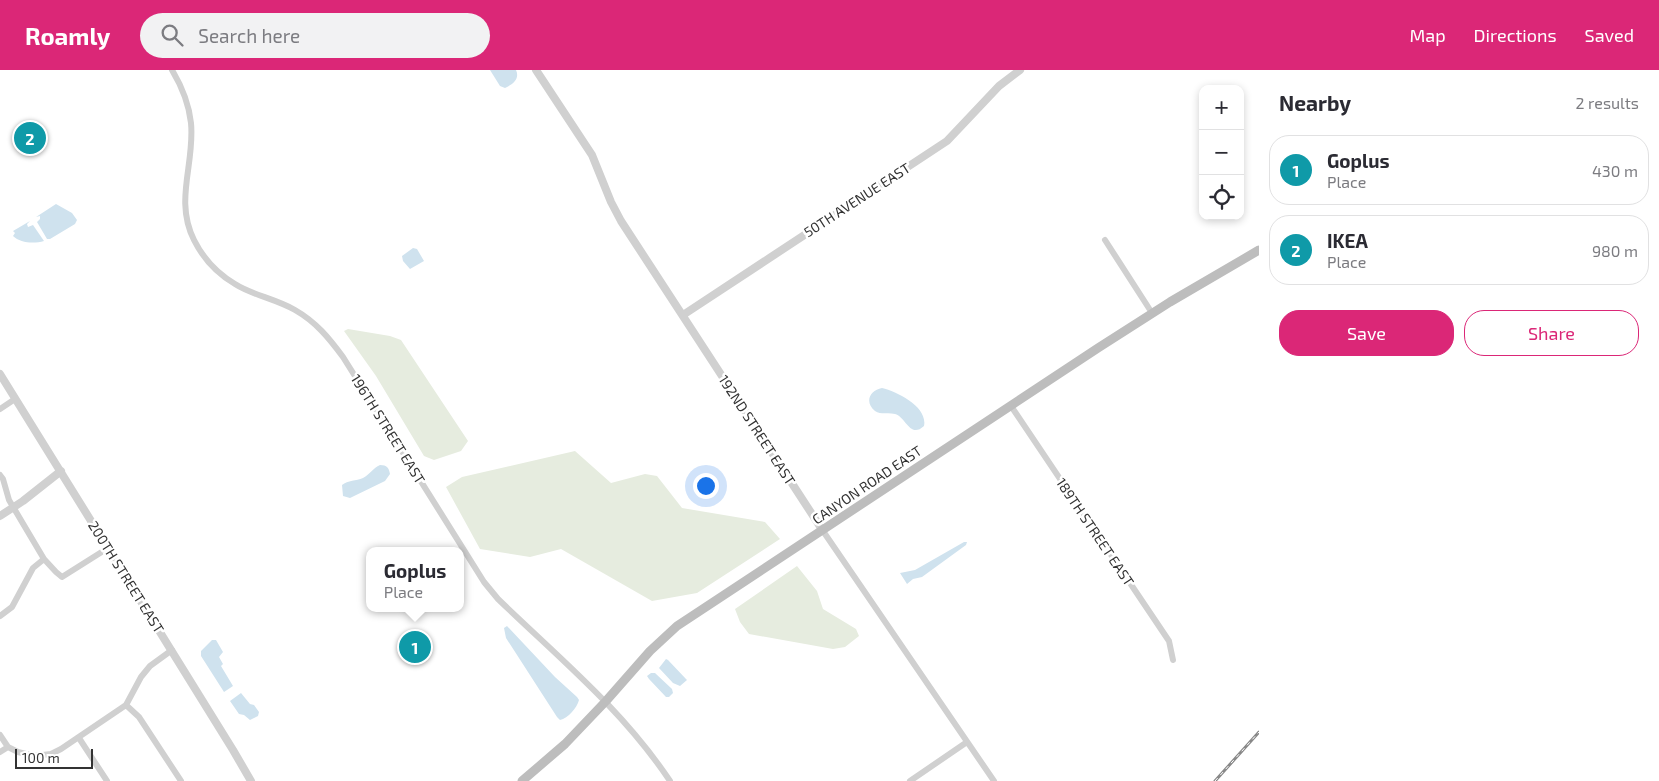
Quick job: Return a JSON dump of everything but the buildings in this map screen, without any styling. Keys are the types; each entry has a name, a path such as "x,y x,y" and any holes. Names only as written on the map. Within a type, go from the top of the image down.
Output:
{"main road":[{"name":"CANYON ROAD EAST","path":"522,781 565,744 650,651 677,626 1152,313 1259,250"}],"street":[{"name":"196TH STREET EAST","path":"172,70 185,98 191,124 188,168 184,188 186,216 193,239 204,256 220,273 236,285 277,300 296,310 312,321 327,336 343,357 462,547"},
{"name":"192ND STREET EAST","path":"536,70 592,155 611,202 621,221 823,531 994,781"},
{"name":"50TH AVENUE EAST","path":"683,315 947,141 999,86 1020,70"},
{"path":"1105,240 1152,313"},
{"name":"200TH STREET EAST","path":"0,374 172,650 251,781"},
{"path":"0,409 15,399"},
{"name":"189TH STREET EAST","path":"1011,406 1168,641 1173,660"},
{"path":"0,516 14,508 61,471"},
{"path":"0,475 9,500 44,559 62,577 108,548"},
{"name":"196TH STREET EAST","path":"464,550 484,582 498,599 606,701 643,742 670,781"},
{"path":"0,616 12,607 33,568 44,559"},
{"path":"0,735 8,747 26,755 43,756 62,749 126,705 141,677 150,666 172,650"},
{"path":"126,705 139,717 181,781"},
{"path":"79,738 108,781"},
{"path":"910,781 967,742"},
{"path":"0,752 8,747"}],"shaded area":[{"path":"348,329 390,336 401,340 468,441 461,451 434,460 424,456 376,376 344,331"},
{"path":"575,451 611,483 645,474 657,476 682,508 765,522 780,539 697,593 652,601 561,549 530,557 480,549 446,487 462,477"},
{"path":"797,566 817,591 823,609 856,629 859,636 845,647 833,649 749,634 740,622 735,609"}],"water":[{"path":"490,70 516,70 517,76 513,83 505,88 500,86"},
{"path":"56,204 72,213 77,220 75,224 47,239 37,222 40,216 36,217"},
{"path":"30,221 27,224 28,227 33,225 44,241 27,242 13,236 15,233 13,231"},
{"path":"413,248 417,249 424,261 410,269 403,261 402,256"},
{"path":"882,388 896,393 917,407 924,419 924,426 915,430 895,414 875,411 869,400 874,391"},
{"path":"380,465 386,466 389,470 390,474 385,481 350,498 343,496 342,485 363,478"},
{"path":"967,542 966,545 922,577 913,579 907,584 900,573 915,570"},
{"path":"507,626 555,677 577,697 578,703 569,715 560,720 557,717 506,638 504,628"},
{"path":"212,640 216,640 223,652 219,657 223,664 221,666 233,686 224,692 201,656 201,651"},
{"path":"666,659 687,680 680,686 673,683 659,668"},
{"path":"655,673 672,689 673,693 669,697 666,697 649,679 647,676"},
{"path":"241,693 250,704 254,705 259,712 258,716 250,720 244,715 239,714 230,701"}],"railway":[{"path":"1215,781 1259,732"}],"place":[{"name":"IKEA","path":"30,138"},
{"name":"Goplus","path":"415,647"}]}
